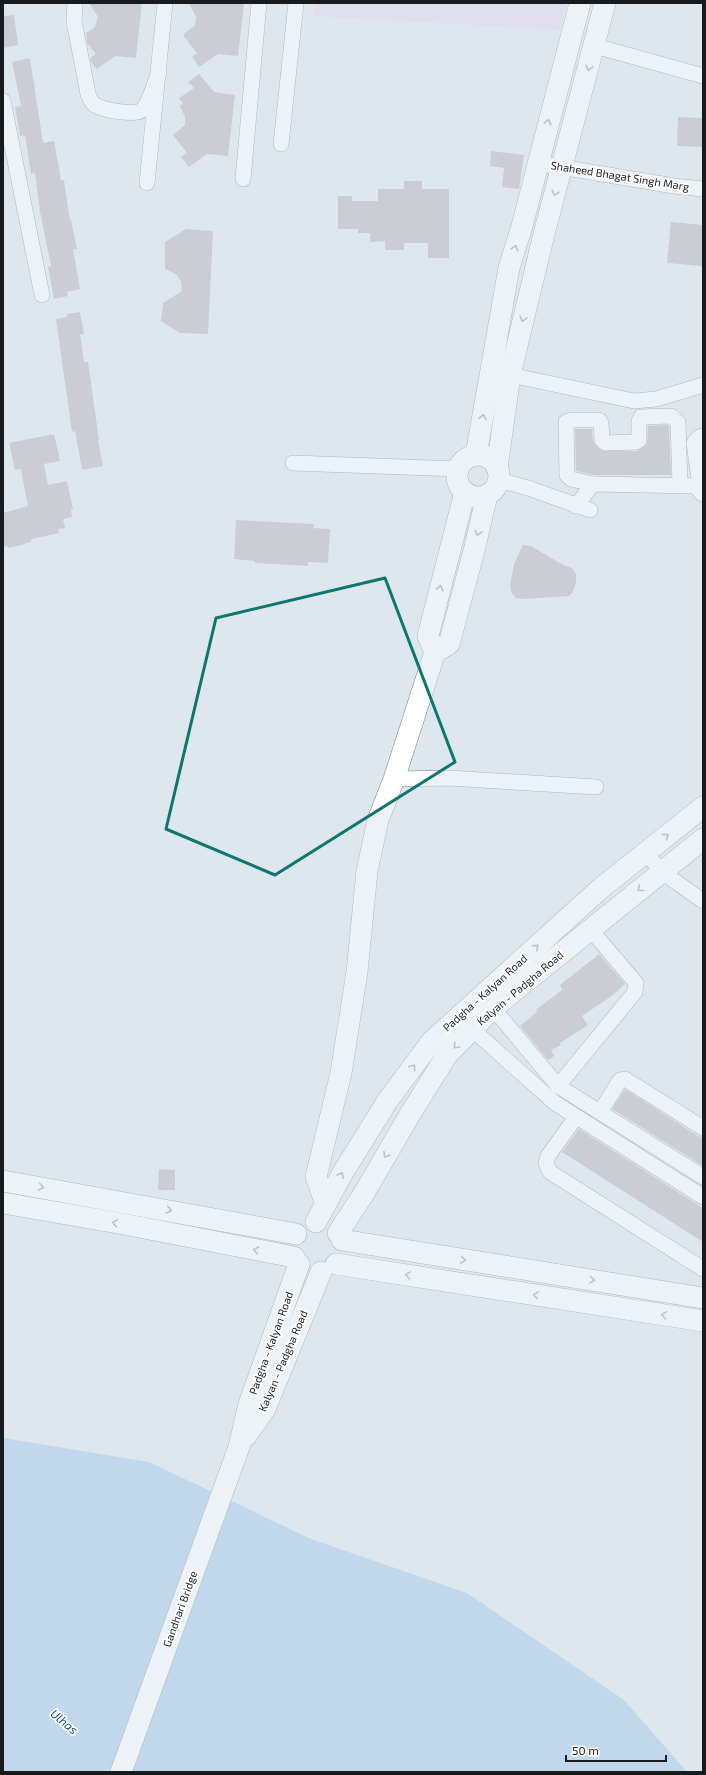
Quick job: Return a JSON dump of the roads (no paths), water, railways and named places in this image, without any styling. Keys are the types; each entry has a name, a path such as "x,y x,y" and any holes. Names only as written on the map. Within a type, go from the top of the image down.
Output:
{"street":[{"path":"75,3 74,21 88,94 90,101 96,106 132,114 141,111 146,105 159,72"},
{"path":"147,183 165,3"},
{"path":"243,179 259,3"},
{"path":"281,144 296,3"},
{"path":"476,455 509,268 522,226 537,162 580,3"},
{"path":"434,652 449,644 494,481 510,375 532,283 605,3"},
{"path":"595,46 703,76"},
{"path":"3,101 42,295"},
{"name":"Shaheed Bhagat Singh Marg","path":"537,162 674,186 703,189"},
{"path":"509,268 532,283"},
{"path":"510,375 634,401 656,399 703,385"},
{"path":"680,486 678,422 671,416 641,417 639,421 638,440 636,442 605,443 602,440 601,423 599,420 571,420 566,422 567,475 571,479 593,484 680,486 695,486 702,493"},
{"path":"702,493 694,443 699,437 703,436"},
{"path":"494,481 489,458 476,455 465,461 459,469 459,484 466,492 474,496 494,481 528,488 583,508 593,484"},
{"path":"294,463 459,469"},
{"path":"326,1204 316,1177 341,1073 357,972 369,863 378,820 394,779 434,652 428,636 466,492"},
{"path":"434,610 457,615"},
{"path":"394,779 449,778 596,786"},
{"name":"Padgha - Kalyan Road","path":"316,1222 342,1174 388,1100 432,1040 489,1000 600,889 703,807"},
{"name":"Kalyan - Padgha Road","path":"340,1236 408,1116 447,1055 472,1029 489,1000 590,929 703,839"},
{"path":"645,852 662,872 703,901"},
{"path":"600,889 615,909"},
{"path":"558,1086 636,992 636,984 590,929"},
{"path":"489,1000 558,1086 703,1177"},
{"path":"472,1029 555,1103 703,1197"},
{"path":"600,1112 620,1080 625,1079 703,1128"},
{"path":"576,1116 548,1156 546,1163 550,1172 703,1269"},
{"path":"3,1180 296,1234"},
{"path":"3,1203 297,1261"},
{"path":"328,1268 341,1257 343,1249 340,1236 332,1227 324,1223 316,1222 301,1228 296,1234 292,1250 297,1261 305,1269 328,1268 703,1321"},
{"path":"340,1236 703,1298"},
{"name":"Padgha - Kalyan Road","path":"239,1447 249,1404 297,1261"},
{"name":"Kalyan - Padgha Road","path":"239,1447 265,1409 328,1268"},
{"name":"Gandhari Bridge","path":"121,1772 239,1447"}],"water":[{"name":"Ulhas","path":"3,1438 149,1462 311,1539 467,1593 624,1700 687,1772 3,1772"}]}
